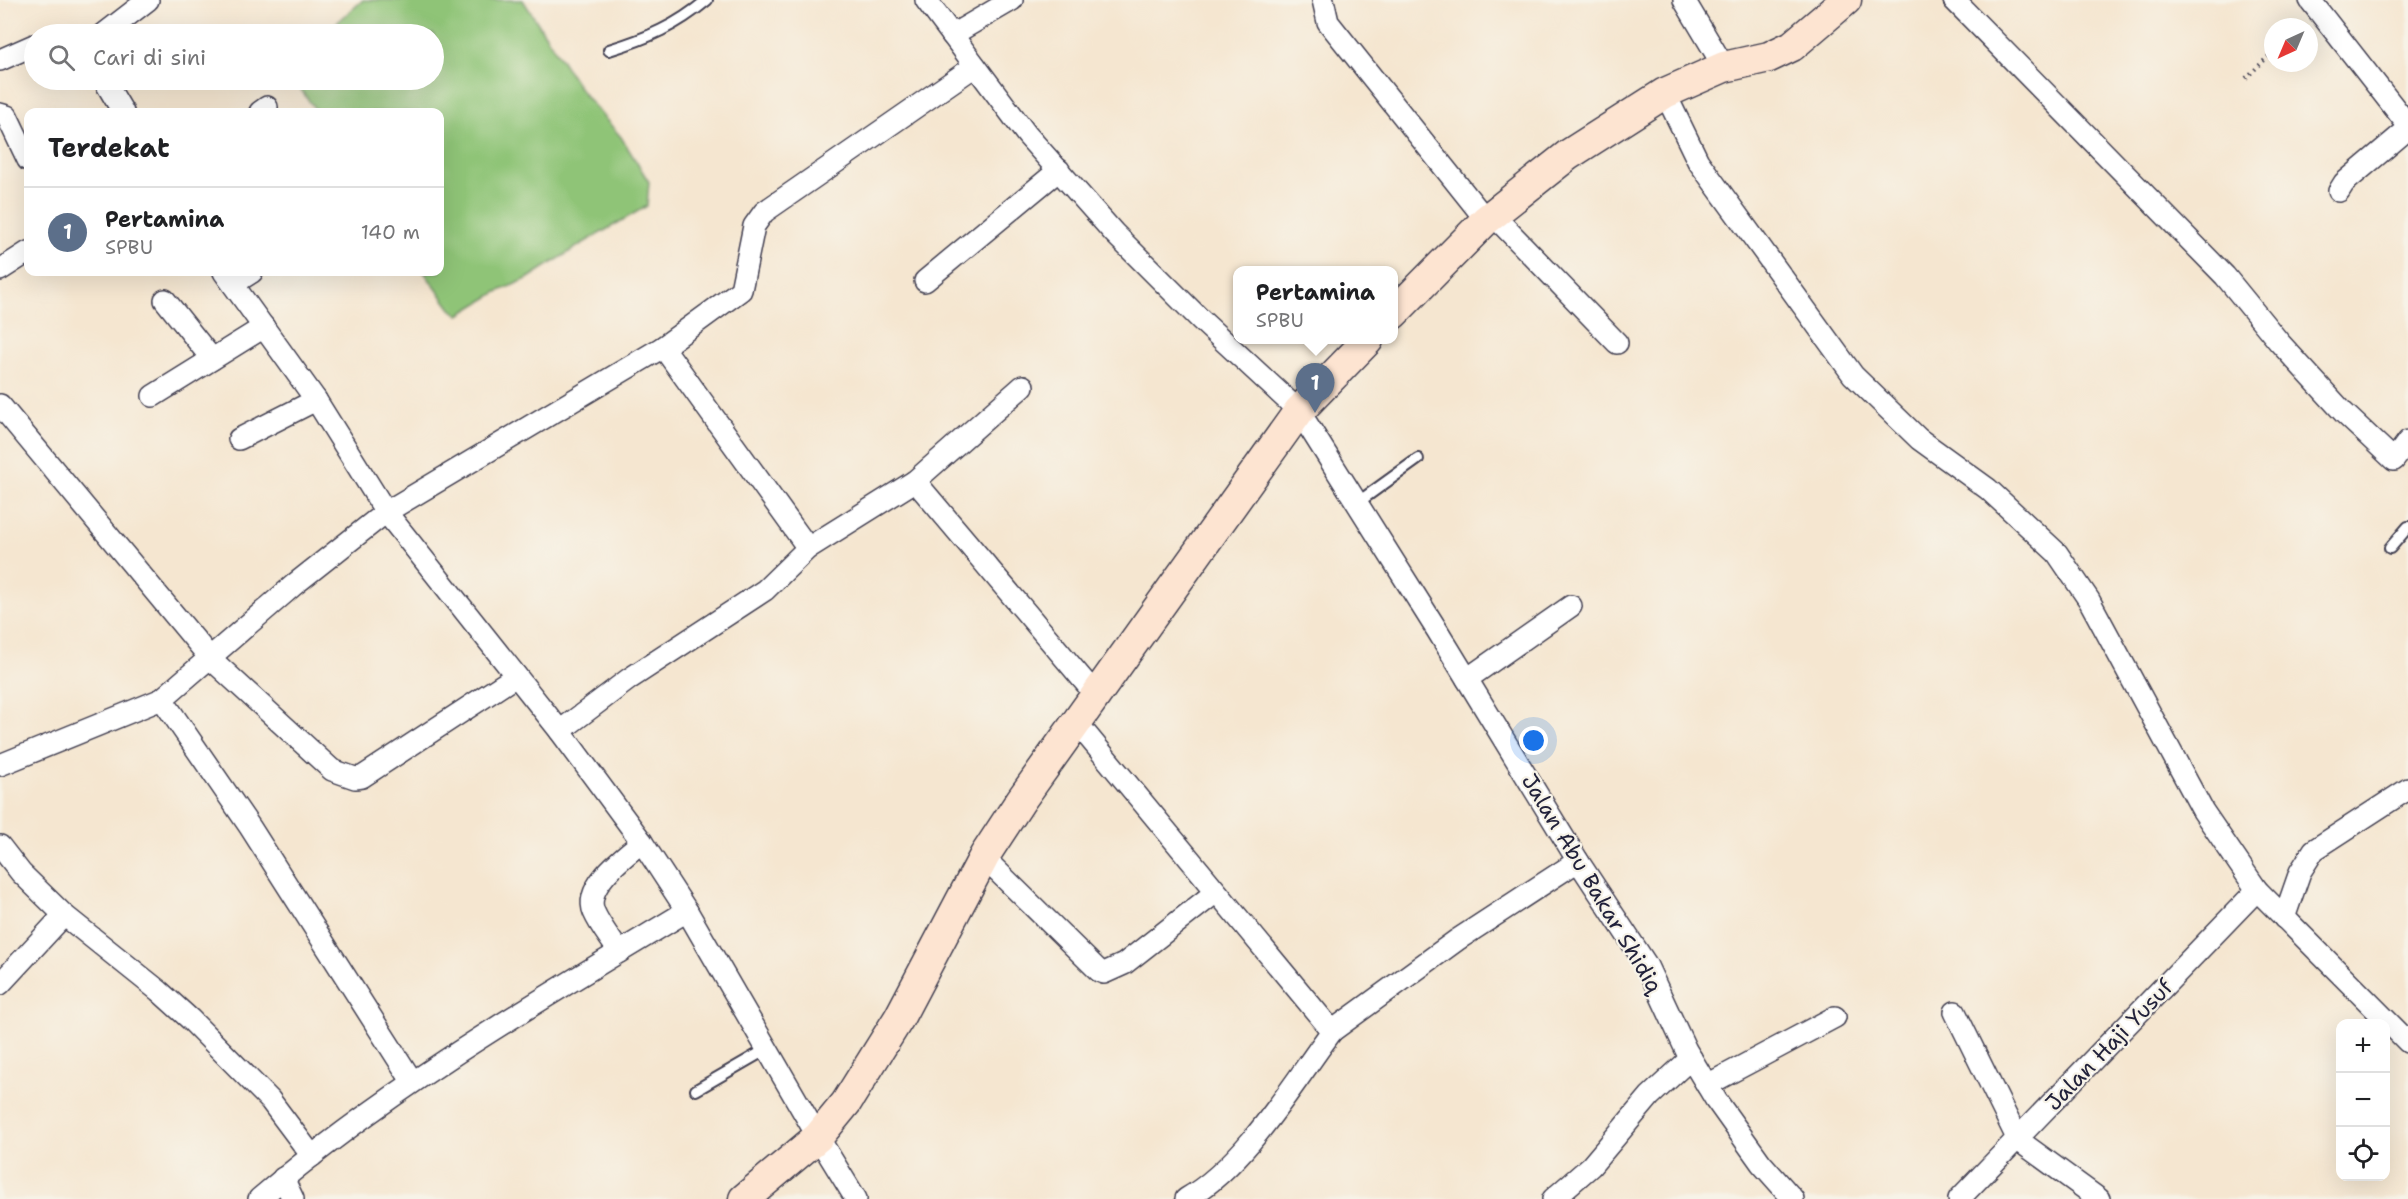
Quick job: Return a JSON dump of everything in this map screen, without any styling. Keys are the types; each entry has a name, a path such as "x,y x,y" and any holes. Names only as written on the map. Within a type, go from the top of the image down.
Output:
{"street":[{"path":"117,24 148,0"},
{"name":"Jalan Abu Bakar Shidiq","path":"926,0 1027,135 1114,233 1193,312 1299,411 1578,861 1646,964 1691,1058 1707,1085 1761,1163 1793,1199"},
{"path":"952,35 1012,0"},
{"path":"1323,0 1328,22 1490,218 1617,344"},
{"path":"1684,0 1724,67"},
{"path":"1398,309 1490,218 1568,155 1665,93 1724,67 1769,57 1792,46 1846,0"},
{"path":"1954,0 2225,276 2278,342 2344,413 2401,467 2408,441"},
{"path":"2310,0 2408,127 2344,183 2339,191"},
{"path":"0,60 24,49"},
{"path":"0,765 162,699 295,584 386,512 663,347 741,290 754,226 764,212 975,66"},
{"path":"110,90 121,108"},
{"path":"1665,93 1698,161 1853,375 1919,439 1988,489 2057,553 2090,600 2203,811 2256,890 2408,1042"},
{"path":"0,114 3,113 6,116 24,152"},
{"path":"925,281 1059,170"},
{"path":"0,270 24,255"},
{"path":"229,278 316,400 386,512 560,731 642,842 687,911 856,1199"},
{"path":"165,300 212,359"},
{"path":"153,396 264,327"},
{"path":"744,1199 818,1137 846,1103 899,1017 984,858 1021,800 1299,411 1363,344"},
{"path":"663,347 808,548"},
{"path":"560,731 629,679 765,590 808,548 915,482 1023,386"},
{"path":"239,439 316,400"},
{"path":"0,405 211,659 332,770 355,778 362,777 516,675"},
{"path":"915,482 1095,694"},
{"path":"1467,679 1571,606"},
{"path":"162,699 250,826 412,1081"},
{"path":"1077,723 1332,1031"},
{"path":"2284,918 2300,872 2314,850 2408,789"},
{"path":"619,952 594,912 592,904 605,875 642,842"},
{"path":"0,846 21,873 64,915 173,1002 270,1101 312,1156"},
{"path":"984,858 1099,971 1104,973 1124,964 1216,892"},
{"path":"1186,1199 1214,1178 1254,1137 1332,1031 1457,940 1578,861"},
{"name":"Jalan Haji Yusuf","path":"1959,1199 2256,890"},
{"path":"259,1199 283,1178 412,1081 687,911"},
{"path":"0,984 64,915"},
{"path":"1955,1012 2018,1140 2099,1199"},
{"path":"1707,1085 1835,1017"},
{"path":"1553,1199 1598,1158 1650,1096 1691,1058"},
{"path":"283,1178 292,1199"}],"lane":[{"path":"609,50 646,38 685,18 707,0"},
{"path":"1357,502 1418,459"},
{"path":"2390,548 2408,526"},
{"path":"696,1090 767,1049"}],"path":[{"path":"2246,78 2264,61"}],"green space":[{"path":"363,0 523,0 582,92 621,137 649,182 647,206 527,279 497,292 459,315 451,309 427,276 444,276 444,108 314,108 301,90 444,90 444,24 335,24"}],"place":[{"name":"Pertamina","path":"1315,413"}]}
